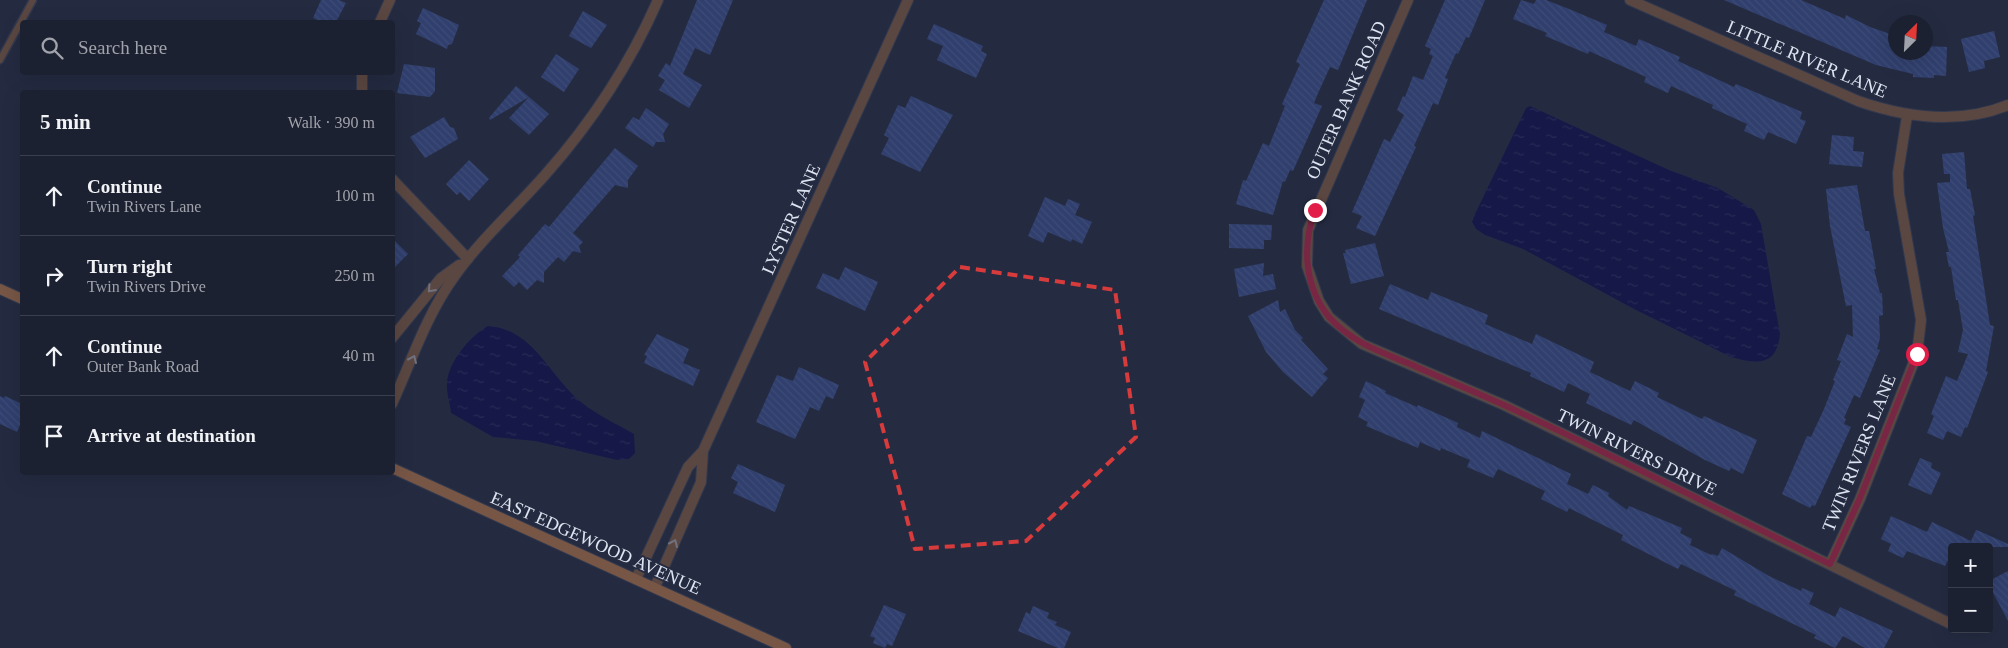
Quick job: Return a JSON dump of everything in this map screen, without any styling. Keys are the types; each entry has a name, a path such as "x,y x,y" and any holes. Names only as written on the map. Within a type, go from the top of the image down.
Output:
{"main road":[{"path":"0,289 20,298"},
{"name":"EAST EDGEWOOD AVENUE","path":"395,469 786,648"}],"street":[{"path":"381,20 390,0"},
{"path":"395,398 436,309 453,278 564,153 592,117 624,69 658,0"},
{"name":"LYSTER LANE","path":"636,579 688,467 703,451 908,0"},
{"name":"OUTER BANK ROAD","path":"1319,301 1307,266 1308,230 1408,0"},
{"name":"LITTLE RIVER LANE","path":"1630,0 1858,101 1907,116 1956,117 2008,105"},
{"path":"362,75 362,90"},
{"name":"TWIN RIVERS LANE","path":"1830,564 1860,498 1911,369 1918,346 1921,320 1899,194 1898,172 1907,116"},
{"path":"395,182 468,259"},
{"path":"395,334 442,278 468,259"},
{"name":"TWIN RIVERS DRIVE","path":"1319,301 1329,317 1362,344 1504,405 1948,623"},
{"name":"LYSTER LANE","path":"655,588 701,482 703,451"}],"lane":[{"path":"22,20 33,0"},
{"path":"0,60 20,24"}],"highlighted area":[{"path":"960,267 1115,290 1136,437 1026,541 915,549 865,362"}],"water":[{"path":"1530,106 1669,170 1718,188 1754,210 1761,224 1780,334 1778,345 1770,358 1757,362 1731,357 1634,309 1523,249 1485,235 1476,229 1472,222 1475,214 1526,108"},
{"path":"488,326 504,329 517,335 540,355 581,402 634,434 635,453 629,459 617,460 535,441 493,437 451,413 447,382 452,366 456,358 474,336"}],"building":[{"path":"321,0 339,0 346,3 337,20 318,20 313,18"},
{"path":"697,0 733,0 710,55 695,48 683,74 702,85 689,108 659,90 665,80 658,76 666,63 670,66"},
{"path":"1324,0 1367,0 1338,70 1330,67 1319,91 1314,103 1322,106 1293,171 1290,170 1285,182 1283,181 1273,215 1236,204 1243,180 1246,181 1263,143 1269,146 1285,106 1282,104 1300,64 1296,62"},
{"path":"1445,0 1485,0 1469,38 1466,37 1458,54 1456,53 1445,78 1448,79 1438,105 1433,103 1414,146 1416,147 1375,236 1356,228 1362,216 1352,212 1384,139 1390,142 1404,115 1397,110 1403,96 1405,97 1413,76 1423,80 1433,56 1429,54 1431,49 1425,46"},
{"path":"1521,0 1534,4 1536,0 1546,0 1569,9 1607,25 1604,32 1636,46 1639,39 1680,57 1678,61 1734,87 1736,84 1802,112 1800,119 1806,121 1796,144 1768,132 1764,140 1744,131 1747,124 1712,108 1713,105 1671,86 1668,93 1644,82 1646,77 1589,51 1588,54 1545,36 1547,33 1513,19"},
{"path":"1724,0 1801,0 1845,19 1846,15 1888,33 1888,60 1933,60 1933,46 1947,47 1946,76 1934,75 1934,78 1913,77 1913,74 1876,65"},
{"path":"423,8 459,25 452,44 448,45 447,49 416,34 421,23 417,21"},
{"path":"583,11 607,25 591,48 569,36"},
{"path":"934,24 983,46 981,51 987,54 976,78 937,60 943,46 927,39"},
{"path":"1994,31 2000,57 1984,61 1985,68 1969,72 1961,39"},
{"path":"556,54 579,69 564,92 541,77"},
{"path":"404,64 435,68 435,91 430,97 397,93"},
{"path":"516,86 529,97 490,120 489,118"},
{"path":"911,96 953,115 920,172 881,154 889,138 884,135 898,105 905,108"},
{"path":"529,97 549,114 529,135 509,118"},
{"path":"646,108 669,124 663,134 665,142 656,142 653,147 625,128 633,117 639,120"},
{"path":"444,117 450,127 454,128 458,139 425,158 410,137"},
{"path":"1832,135 1854,137 1853,151 1864,152 1862,167 1829,164"},
{"path":"615,148 638,166 628,180 628,188 615,185 573,233 583,242 579,246 581,253 573,251 564,262 558,257 544,272 544,283 537,280 527,290 519,282 514,287 502,276 520,257 518,255 545,224 549,227"},
{"path":"1964,152 1967,189 1970,189 1975,215 1973,216 1990,325 1994,326 1986,371 1988,372 1967,428 1965,427 1961,437 1947,431 1943,440 1927,433 1934,416 1931,414 1946,376 1957,381 1968,354 1958,352 1963,330 1951,267 1949,267 1946,252 1949,252 1943,228 1937,183 1950,182 1950,174 1944,174 1942,154"},
{"path":"469,160 489,179 469,201 460,192 457,195 446,184"},
{"path":"1857,185 1865,231 1869,231 1876,269 1874,269 1880,293 1882,293 1883,315 1879,316 1880,338 1877,349 1880,350 1860,398 1854,395 1844,418 1846,419 1844,424 1851,427 1815,506 1812,505 1810,508 1782,494 1807,436 1811,437 1824,409 1835,381 1833,380 1841,361 1837,360 1847,334 1853,337 1852,305 1846,306 1830,226 1826,189"},
{"path":"1045,197 1065,206 1068,199 1080,204 1075,215 1092,222 1082,244 1072,239 1071,242 1048,232 1043,243 1028,236"},
{"path":"1229,224 1272,225 1271,240 1264,240 1264,249 1229,248"},
{"path":"395,241 408,254 395,267"},
{"path":"1375,243 1384,276 1351,284 1343,253 1346,253 1345,250"},
{"path":"1264,263 1263,276 1273,274 1276,289 1239,297 1234,269"},
{"path":"845,267 878,282 865,311 816,288 823,273 839,280"},
{"path":"1390,284 1428,300 1431,292 1488,315 1485,324 1532,344 1536,334 1594,362 1590,372 1630,391 1635,381 1659,393 1657,397 1702,419 1704,416 1757,440 1743,474 1731,468 1729,471 1705,460 1634,420 1631,425 1586,403 1590,394 1568,383 1564,392 1530,376 1531,373 1379,309"},
{"path":"1278,300 1280,312 1285,309 1295,330 1303,338 1301,340 1328,369 1323,374 1328,378 1312,397 1283,372 1266,352 1248,316"},
{"path":"657,334 689,349 683,363 700,370 693,386 644,363 647,356 644,355"},
{"path":"799,367 839,385 833,399 826,396 819,411 810,407 795,439 756,422 777,375 793,381"},
{"path":"1366,381 1386,391 1385,393 1458,423 1457,427 1480,438 1482,431 1571,474 1567,484 1588,494 1593,485 1609,493 1608,496 1627,510 1629,506 1682,528 1680,533 1692,539 1690,545 1711,555 1718,556 1722,548 1769,576 1801,591 1802,588 1814,593 1809,604 1835,617 1840,607 1893,631 1884,648 1865,648 1843,636 1835,648 1814,638 1816,635 1734,595 1736,591 1681,564 1678,569 1621,540 1623,535 1569,508 1567,512 1541,499 1545,491 1498,469 1493,478 1467,467 1470,460 1441,448 1440,451 1420,442 1418,448 1366,426 1368,422 1358,417 1365,400 1359,397"},
{"path":"0,396 4,398 5,396 20,403 20,425 17,432 0,424"},
{"path":"1920,458 1932,463 1931,468 1941,473 1931,495 1908,485"},
{"path":"738,464 785,485 775,512 733,493 738,482 731,478"},
{"path":"1891,516 1927,532 1932,522 1971,541 1976,530 2008,544 2008,547 1993,547 1993,543 1948,543 1948,560 1945,566 1907,551 1903,558 1888,551 1891,544 1881,539"},
{"path":"2008,571 2008,621 1993,593 1993,579"},
{"path":"884,605 906,614 892,646 887,644 885,648 873,643 875,638 870,636"},
{"path":"1033,606 1049,613 1047,618 1057,622 1055,625 1071,632 1064,648 1058,648 1018,631 1026,612 1030,614"}],"route":[{"path":"1315,210 1308,230 1306,246 1307,266 1312,284 1319,301 1329,317 1346,333 1362,344 1504,405 1830,564 1860,498 1917,354"}]}
